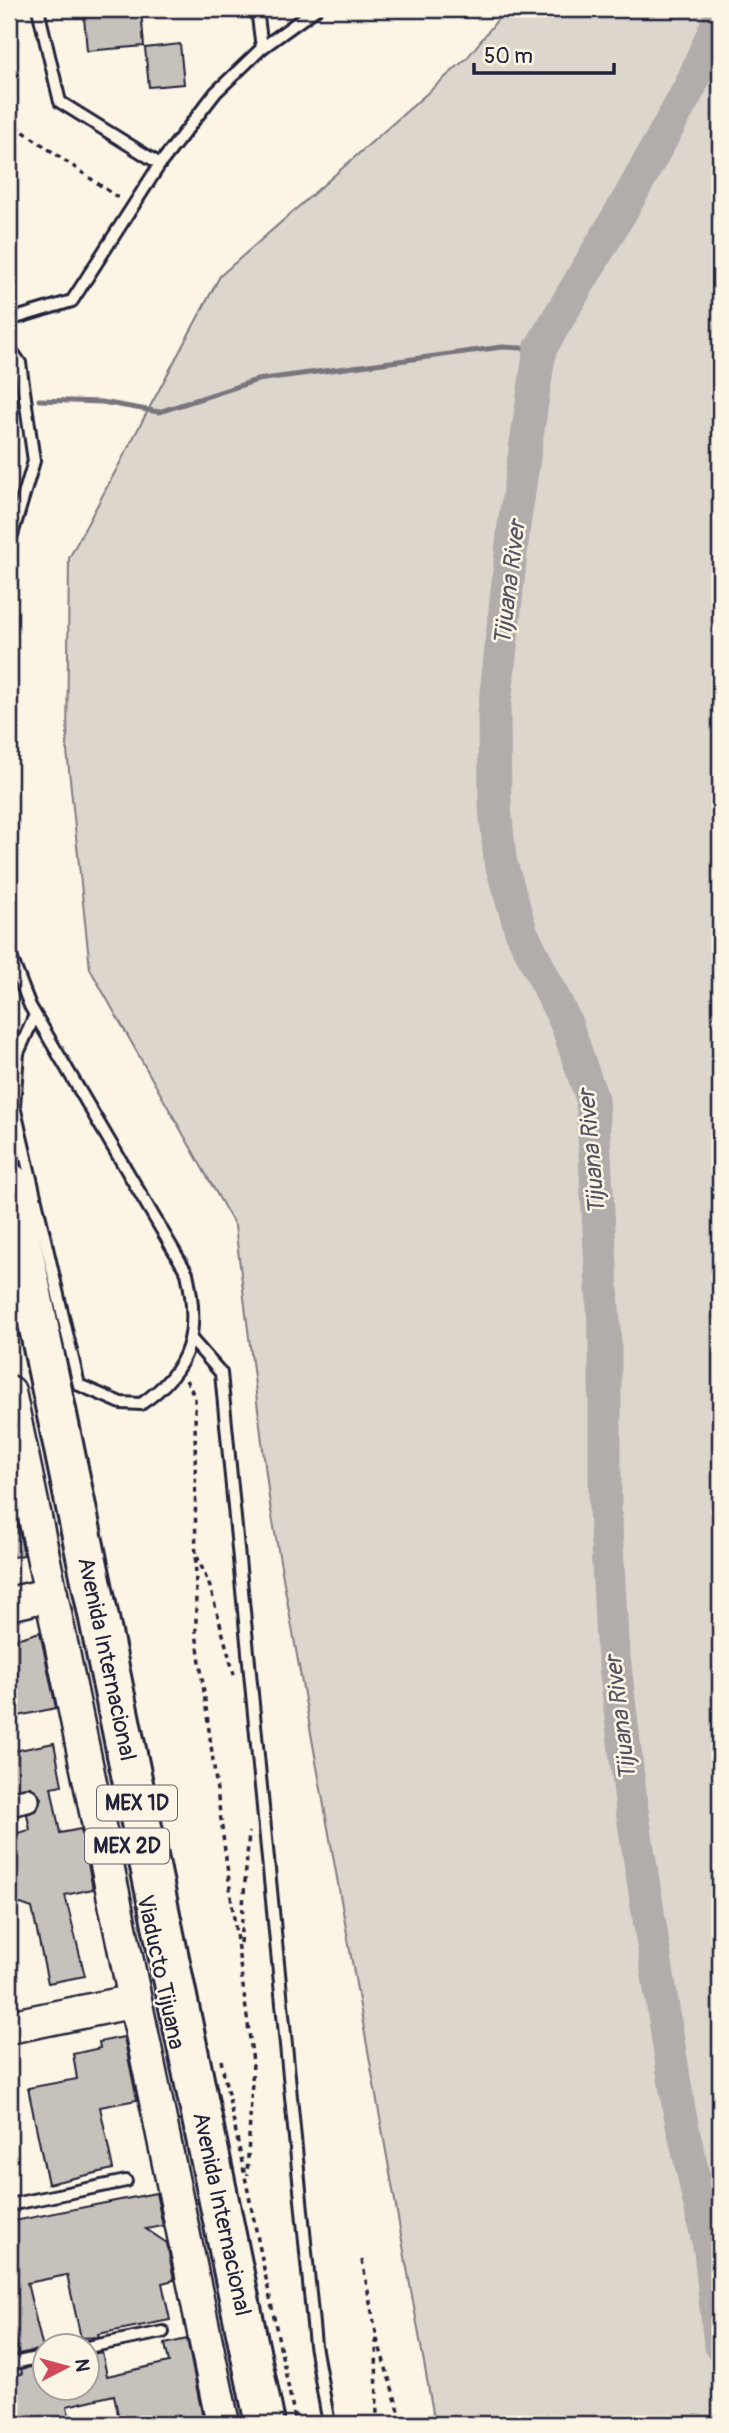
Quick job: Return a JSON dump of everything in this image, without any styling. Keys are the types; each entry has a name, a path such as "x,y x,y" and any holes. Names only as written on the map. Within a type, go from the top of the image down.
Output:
{"highway":[{"name":"Avenida Internacional","path":"9,1182 265,2424"},
{"name":"Viaducto Tijuana","path":"9,1231 255,2424"},
{"name":"Viaducto Tijuana","path":"9,1269 244,2424"},
{"name":"Avenida Internacional","path":"9,1297 244,2424"}],"main road":[{"name":"Avenida Internacional","path":"9,1392 223,2424"},
{"path":"9,1604 51,1594"},
{"path":"9,2027 135,2001"}],"lane":[{"path":"38,9 60,102 160,164"},
{"path":"257,9 262,48"},
{"path":"9,320 72,301 160,164 216,92 262,48 316,9"},
{"path":"9,347 20,363 34,461 9,544"},
{"path":"9,952 35,1015 187,1273 193,1298 192,1340 181,1369 141,1404 121,1403 79,1385 14,1106 18,1053 35,1015"},
{"path":"192,1340 221,1373 315,2345 329,2424"},
{"path":"9,2205 125,2181"},
{"path":"102,2344 163,2332"},
{"path":"9,2364 32,2359"}],"path":[{"path":"9,118 24,132 132,207"},
{"path":"181,1369 195,1397 196,1632 253,2062 247,2182"},
{"path":"196,1554 210,1587 238,1688"},
{"path":"239,1951 250,1818"},
{"path":"362,2260 376,2333 403,2424"},
{"path":"376,2333 377,2424"}],"shaded area":[{"path":"506,9 720,9 720,2424 435,2424 270,1505 235,1226 90,969 67,751 69,558 220,276 467,58"}],"building":[{"path":"102,9 141,9 144,46 87,51 84,17 102,15"},
{"path":"180,44 184,84 149,87 145,48"},
{"path":"9,1481 24,1555 13,1557 9,1535"},
{"path":"40,1632 56,1708 9,1718 9,1641"},
{"path":"54,1743 62,1785 51,1787 60,1833 81,1829 93,1889 65,1895 85,1976 48,1983 32,1908 21,1904 9,1907 9,1835 30,1830 27,1814 37,1810 41,1798 31,1787 9,1790 9,1752"},
{"path":"124,2037 137,2100 100,2107 113,2169 48,2184 28,2088 77,2079 73,2054 100,2048 99,2042"},
{"path":"156,2193 163,2226 146,2229 167,2243 174,2280 162,2283 170,2320 102,2333 80,2332 67,2275 27,2283 39,2332 32,2332 32,2351 18,2354 9,2312 9,2222"},
{"path":"187,2339 204,2424 120,2424 114,2395 102,2398 102,2352 107,2376 169,2362 165,2344"},
{"path":"32,2367 32,2402 84,2402 67,2406 71,2424 9,2424 9,2376 22,2374 21,2369"}],"waterway":[{"name":"Tijuana River","path":"720,17 689,89 629,198 540,349 514,525 494,713 495,806 500,860 521,931 566,1023 592,1099 605,1343 605,1507 612,1640 632,1810 679,2110 710,2251 720,2345"},
{"path":"39,400 102,402 159,412 257,380 502,347 540,349"}]}
